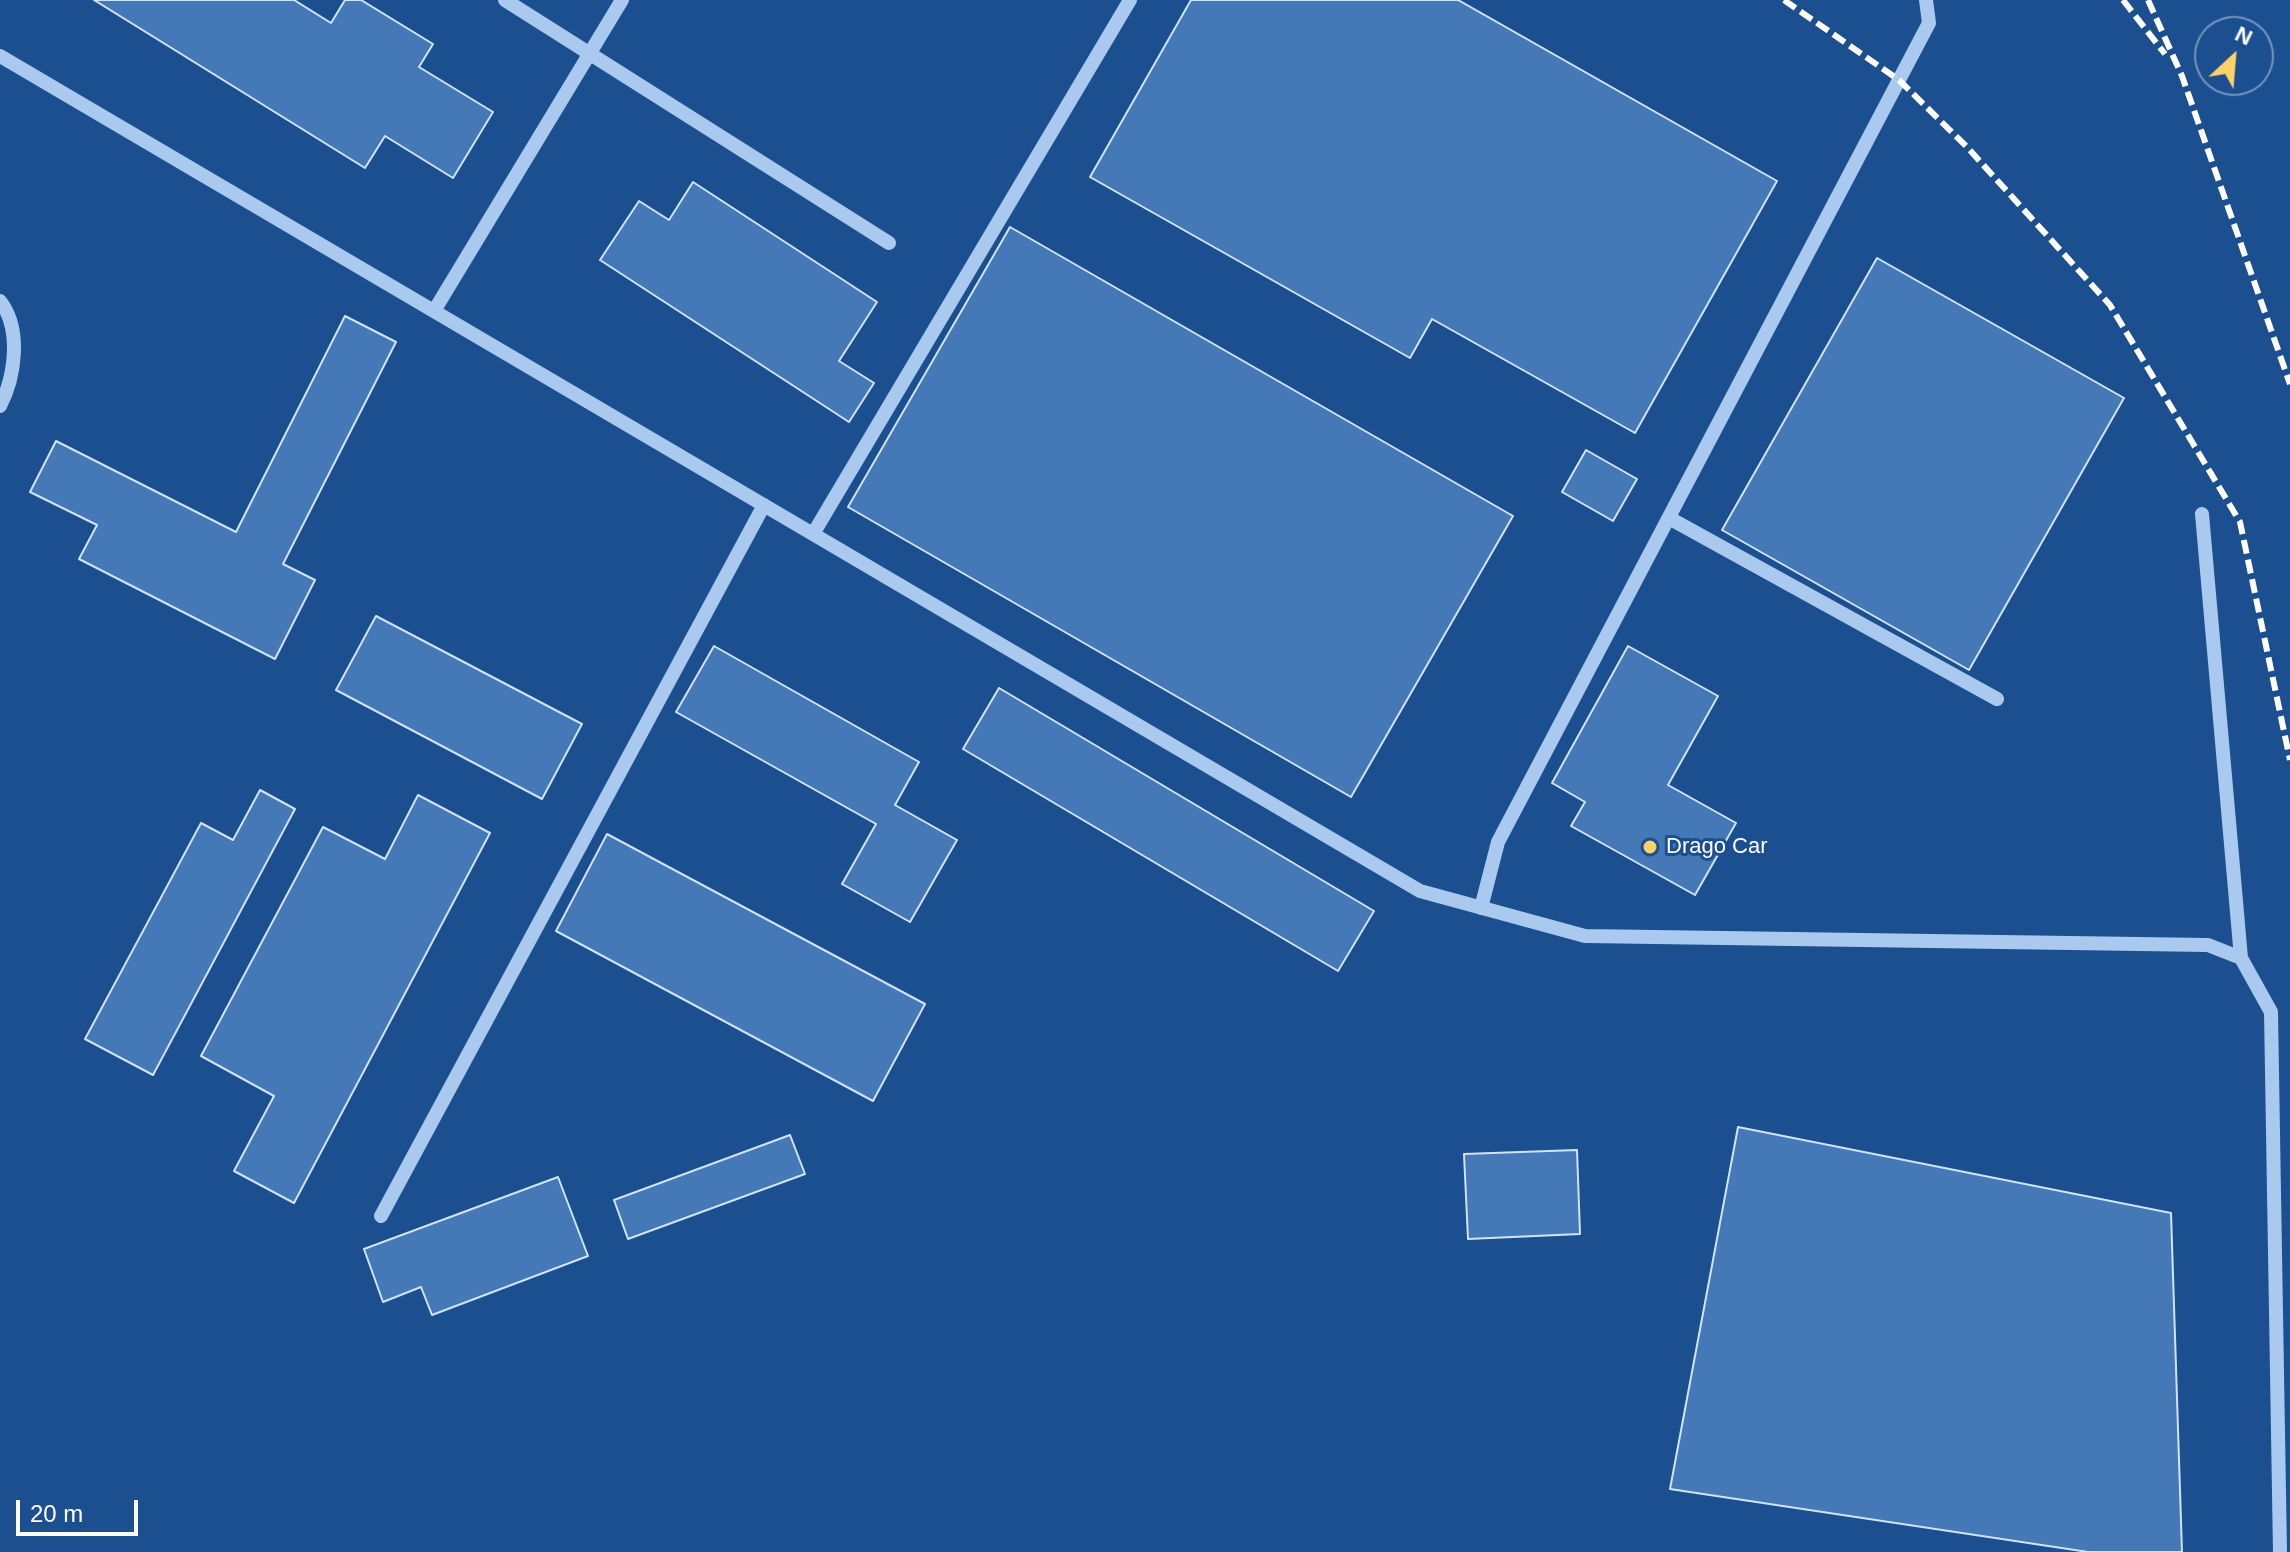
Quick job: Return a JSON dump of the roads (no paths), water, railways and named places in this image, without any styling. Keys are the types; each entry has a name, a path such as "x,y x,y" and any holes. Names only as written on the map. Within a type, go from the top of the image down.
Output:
{"street":[{"path":"505,0 889,243"},
{"path":"434,311 622,0"},
{"path":"813,534 1130,0"},
{"path":"1481,908 1498,842 1929,23 1926,0"},
{"path":"0,56 1420,891 1585,936 2208,945 2241,958"},
{"path":"0,301 15,341 8,390 0,406"},
{"path":"381,1216 764,505"},
{"path":"2202,514 2241,958 2271,1012 2280,1552"},
{"path":"1669,518 1997,699"}],"railway":[{"path":"1784,0 1899,80 1967,147 2110,305 2240,522 2290,760"},
{"path":"2123,0 2165,54"},
{"path":"2148,0 2182,76 2290,384"}],"place":[{"name":"Drago Car","path":"1650,847"}]}
